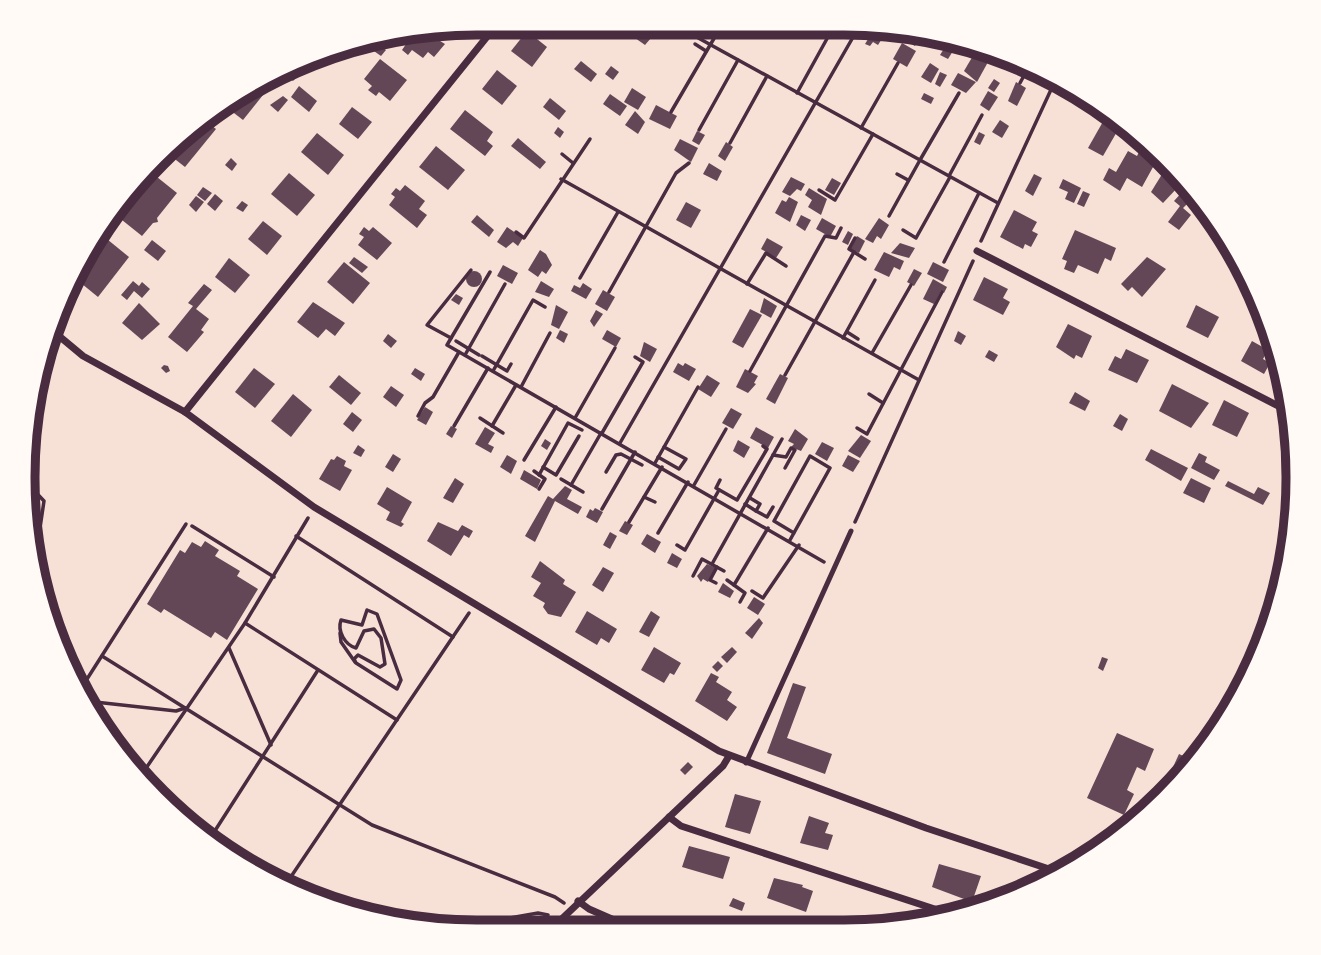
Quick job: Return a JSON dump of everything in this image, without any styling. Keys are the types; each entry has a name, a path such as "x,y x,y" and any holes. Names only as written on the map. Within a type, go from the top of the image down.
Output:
{"street":[{"path":"185,412 488,35"},
{"path":"977,251 1280,407"},
{"path":"58,335 83,356 185,412 314,507 729,756 1049,869"},
{"path":"559,920 723,766 729,756"},
{"path":"669,817 681,826 937,910"},
{"path":"578,901 614,920"}],"lane":[{"path":"746,763 851,531"}],"path":[{"path":"692,35 998,203"},
{"path":"671,112 716,35"},
{"path":"797,93 829,35"},
{"path":"620,443 854,35"},
{"path":"695,44 706,51"},
{"path":"699,130 738,60"},
{"path":"861,128 898,63"},
{"path":"1020,83 1025,74"},
{"path":"730,143 767,76"},
{"path":"851,531 1052,87"},
{"path":"889,216 958,93"},
{"path":"903,230 915,238 982,115"},
{"path":"819,190 835,200 873,134"},
{"path":"516,232 524,237 590,139"},
{"path":"562,155 573,163"},
{"path":"609,292 677,173 689,163"},
{"path":"897,174 908,180"},
{"path":"561,179 919,380"},
{"path":"944,262 979,193"},
{"path":"580,278 618,212"},
{"path":"750,371 825,236 836,238 841,228"},
{"path":"855,237 849,249 866,259"},
{"path":"785,375 854,252"},
{"path":"747,284 766,253 786,266"},
{"path":"471,270 427,325 507,371 511,364"},
{"path":"490,272 453,340 447,345 818,556 833,570"},
{"path":"843,338 875,280"},
{"path":"465,355 505,284"},
{"path":"872,354 911,285"},
{"path":"857,428 867,434 942,292"},
{"path":"493,371 533,300 545,307"},
{"path":"847,332 858,339"},
{"path":"492,426 550,333"},
{"path":"539,475 615,348"},
{"path":"418,416 425,403 433,397 459,352"},
{"path":"571,485 643,362 635,357"},
{"path":"454,426 488,368"},
{"path":"655,463 698,387"},
{"path":"869,394 883,403"},
{"path":"524,460 556,407"},
{"path":"480,418 503,433"},
{"path":"568,423 582,430"},
{"path":"694,485 726,429"},
{"path":"543,467 556,475 579,436"},
{"path":"712,564 782,439"},
{"path":"720,480 716,488 737,500 767,449 764,446"},
{"path":"659,457 679,469 686,459 664,447"},
{"path":"773,455 786,457 791,448 794,450 785,468"},
{"path":"603,509 635,452"},
{"path":"606,472 616,454 642,465"},
{"path":"790,540 794,533 830,468 810,456 774,521 794,533"},
{"path":"629,522 662,467"},
{"path":"534,471 545,479 540,489"},
{"path":"561,479 583,492"},
{"path":"658,533 688,482"},
{"path":"677,545 685,550 719,490"},
{"path":"36,492 44,500 38,529"},
{"path":"644,497 654,502"},
{"path":"749,498 760,504 756,511"},
{"path":"745,504 767,517 773,508"},
{"path":"145,769 216,662 229,648 314,507"},
{"path":"85,682 186,524"},
{"path":"192,526 274,577"},
{"path":"734,585 768,528"},
{"path":"296,536 453,637"},
{"path":"752,591 763,597 799,545"},
{"path":"693,576 702,559 724,571"},
{"path":"716,583 710,580 717,567"},
{"path":"727,580 745,593 740,602"},
{"path":"288,877 340,806 475,604"},
{"path":"374,611 400,685 393,689 356,663 341,642 339,627 345,619 355,625 362,625 364,612 374,611"},
{"path":"245,623 397,720"},
{"path":"339,627 345,640 354,648 367,628 374,629 381,638 385,664 380,667 358,655 354,659 356,663"},
{"path":"229,648 271,745"},
{"path":"102,656 372,825 555,897 571,908"},
{"path":"213,833 318,670"},
{"path":"96,702 176,711 187,708"},
{"path":"498,920 538,913 554,920"}],"building":[{"path":"524,35 532,35 547,47 532,67 511,51"},
{"path":"631,35 647,35 651,38 645,45"},
{"path":"870,36 883,37 878,45 873,42 870,46 865,44"},
{"path":"434,38 445,44 434,57 428,52 423,58 412,50 408,55 402,50 408,41 420,39"},
{"path":"907,40 918,42 915,46"},
{"path":"902,43 916,51 907,67 893,59"},
{"path":"381,46 386,50 381,56 371,49"},
{"path":"945,47 953,51 948,59 940,55"},
{"path":"974,54 988,62 977,82 964,71"},
{"path":"380,59 407,80 390,101 379,92 376,96 368,90 372,86 364,79"},
{"path":"581,61 597,74 591,82 574,69"},
{"path":"930,63 939,69 931,83 921,77"},
{"path":"611,66 619,72 613,80 605,74"},
{"path":"497,70 517,86 502,105 482,89"},
{"path":"302,72 293,81 289,78"},
{"path":"940,72 947,75 940,87 935,84"},
{"path":"958,73 976,82 966,93 951,85"},
{"path":"994,79 1000,83 994,92 988,88"},
{"path":"1016,82 1026,88 1017,106 1008,101"},
{"path":"299,86 317,101 309,112 291,97"},
{"path":"269,88 243,120 231,111"},
{"path":"632,88 646,97 638,110 624,102"},
{"path":"988,91 998,97 989,111 980,105"},
{"path":"924,93 934,98 931,104 921,99"},
{"path":"610,94 627,106 620,116 603,104"},
{"path":"283,96 288,100 278,112 270,105"},
{"path":"550,98 566,111 559,120 543,107"},
{"path":"656,105 677,116 670,129 649,119"},
{"path":"352,107 372,122 358,139 339,124"},
{"path":"465,110 493,132 487,141 493,146 485,156 450,129"},
{"path":"635,111 645,122 638,134 625,125"},
{"path":"1000,120 1009,126 1002,138 992,132"},
{"path":"1104,120 1118,130 1103,156 1088,148"},
{"path":"210,125 216,129 185,167 173,158"},
{"path":"558,127 564,132 560,138 554,133"},
{"path":"697,131 705,135 699,145 692,141"},
{"path":"979,132 985,135 980,145 974,142"},
{"path":"317,133 344,155 328,175 301,152"},
{"path":"518,138 546,162 540,169 511,146"},
{"path":"680,139 698,148 691,162 674,150"},
{"path":"726,142 733,147 725,161 718,156"},
{"path":"436,146 465,170 448,190 419,167"},
{"path":"1140,150 1155,164 1142,187 1127,178 1120,191 1103,180 1109,168 1116,172 1128,151 1137,156"},
{"path":"231,158 237,164 232,171 225,165"},
{"path":"709,163 722,171 717,181 703,174"},
{"path":"1163,172 1177,188 1163,203 1151,192"},
{"path":"289,173 315,195 297,216 271,194"},
{"path":"1034,174 1042,178 1033,196 1025,191"},
{"path":"155,175 177,193 157,218 158,222 153,223 142,236 119,218"},
{"path":"791,177 805,184 801,191 797,189 790,196 782,192"},
{"path":"832,178 841,183 834,195 825,190"},
{"path":"1063,179 1081,188 1074,203 1065,199 1068,192 1059,188"},
{"path":"405,185 425,201 419,209 427,215 417,228 389,205 395,197 391,194 396,188 400,191"},
{"path":"203,187 212,193 205,201 197,195"},
{"path":"809,188 827,199 821,215 808,207 812,200 805,195"},
{"path":"1083,191 1090,194 1084,207 1077,204"},
{"path":"1182,193 1189,202 1183,208 1191,215 1179,230 1168,222 1180,206 1174,201"},
{"path":"215,194 223,201 215,211 207,204"},
{"path":"196,196 204,202 196,212 189,205"},
{"path":"789,197 798,202 790,222 775,213 782,200 786,202"},
{"path":"242,201 248,205 243,212 236,208"},
{"path":"686,202 701,210 691,228 676,220"},
{"path":"1014,210 1037,222 1032,231 1038,234 1031,247 1025,244 1023,249 1000,237"},
{"path":"477,215 494,230 489,237 471,222"},
{"path":"801,215 811,220 805,231 796,225"},
{"path":"822,218 836,226 830,237 816,229"},
{"path":"879,218 889,225 881,239 877,236 873,243 865,239"},
{"path":"263,221 282,236 267,255 248,239"},
{"path":"364,227 369,231 373,227 392,243 377,260 358,245 364,237 359,234"},
{"path":"507,227 523,238 518,246 513,242 506,248 497,242"},
{"path":"1075,230 1116,248 1111,261 1105,258 1098,274 1078,265 1074,273 1064,269 1067,261 1062,259"},
{"path":"848,231 853,234 848,245 842,242"},
{"path":"857,236 865,241 859,253 850,249"},
{"path":"106,238 129,257 98,297 81,283"},
{"path":"767,238 783,247 776,258 761,249"},
{"path":"152,240 166,251 158,261 144,250"},
{"path":"900,243 915,248 909,258 891,253"},
{"path":"540,250 546,254 552,265 546,274 542,271 538,277 528,270"},
{"path":"884,252 904,261 900,270 894,267 889,277 874,270"},
{"path":"354,257 368,267 362,273 349,263"},
{"path":"1147,257 1166,269 1142,297 1132,287 1128,291 1121,284"},
{"path":"229,258 250,275 235,293 215,277"},
{"path":"344,262 370,283 353,304 327,282"},
{"path":"933,262 949,270 943,282 927,274"},
{"path":"503,265 518,273 512,284 497,276"},
{"path":"914,269 922,273 914,286 907,282"},
{"path":"474,271 480,273 480,285 474,287 468,285 466,279 468,273"},
{"path":"984,277 1008,289 1003,298 1010,302 1003,315 973,300"},
{"path":"933,279 947,287 944,293 941,291 934,304 923,299"},
{"path":"133,281 139,286 142,282 150,289 142,298 134,291 127,300 121,295"},
{"path":"541,281 554,289 549,297 535,292"},
{"path":"583,283 592,289 586,299 571,291 574,285 580,288"},
{"path":"204,284 212,290 196,309 209,319 201,330 204,332 187,352 168,337 193,306 188,303"},
{"path":"603,290 615,297 607,311 595,304"},
{"path":"456,294 463,298 459,305 451,300"},
{"path":"764,298 777,306 771,318 760,312"},
{"path":"313,302 345,323 335,336 326,329 318,338 297,322"},
{"path":"139,303 160,324 142,340 122,323"},
{"path":"556,305 568,312 559,329 551,325"},
{"path":"1196,305 1219,317 1208,338 1186,327"},
{"path":"750,309 762,315 743,348 732,342"},
{"path":"596,310 603,314 594,327 590,321"},
{"path":"1068,324 1092,336 1082,358 1076,355 1074,359 1056,347"},
{"path":"560,330 568,334 564,343 556,338"},
{"path":"607,330 621,338 616,347 602,339"},
{"path":"958,331 966,336 961,345 954,341"},
{"path":"388,334 397,341 391,348 383,341"},
{"path":"1252,341 1267,350 1263,359 1270,363 1264,374 1241,361"},
{"path":"644,342 657,349 650,362 640,356"},
{"path":"1126,349 1149,360 1137,383 1108,370 1115,356 1121,359"},
{"path":"989,350 998,355 994,362 985,357"},
{"path":"678,363 683,366 685,363 696,369 689,381 673,372"},
{"path":"168,366 170,371 166,373 161,368"},
{"path":"254,368 275,384 255,408 235,392"},
{"path":"415,368 425,374 421,381 411,374"},
{"path":"745,369 758,376 754,383 756,384 748,393 736,387"},
{"path":"780,374 788,378 775,404 766,399"},
{"path":"339,375 361,393 351,405 329,387"},
{"path":"707,375 720,383 711,397 698,389"},
{"path":"1172,384 1209,403 1191,428 1159,411"},
{"path":"391,386 404,395 396,407 383,397"},
{"path":"1075,392 1090,401 1085,411 1069,403"},
{"path":"293,394 312,410 291,437 271,421"},
{"path":"1224,400 1249,413 1237,437 1212,425"},
{"path":"425,407 433,412 426,425 417,420"},
{"path":"731,408 742,414 733,429 722,423"},
{"path":"352,412 362,420 353,432 343,424"},
{"path":"1120,414 1128,419 1122,431 1113,426"},
{"path":"451,426 457,429 452,438 446,434"},
{"path":"485,427 495,433 488,444 494,447 491,453 475,444"},
{"path":"756,427 774,437 768,448 750,438"},
{"path":"795,429 808,439 801,451 791,447 794,444 788,441"},
{"path":"861,435 871,441 860,458 848,451"},
{"path":"545,439 551,443 547,450 541,446"},
{"path":"738,440 750,447 744,458 733,451"},
{"path":"822,442 834,448 827,461 815,454"},
{"path":"358,445 365,450 361,457 353,453"},
{"path":"1151,449 1188,468 1181,481 1145,460"},
{"path":"1199,453 1207,457 1205,462 1220,470 1214,480 1191,468"},
{"path":"393,454 401,459 393,472 385,467"},
{"path":"507,455 517,461 511,474 500,467"},
{"path":"848,455 860,461 853,472 842,466"},
{"path":"337,456 346,461 344,466 352,470 340,491 319,479 331,459 334,460"},
{"path":"524,470 541,480 537,489 520,479"},
{"path":"455,478 464,484 453,503 443,498"},
{"path":"1191,478 1211,488 1204,503 1183,493"},
{"path":"1228,481 1254,494 1258,487 1270,493 1263,505 1225,486"},
{"path":"565,486 572,490 567,499 582,507 578,514 555,501 535,542 525,536 548,496 553,499"},
{"path":"387,487 412,502 401,527 386,520 390,512 377,504"},
{"path":"595,508 603,512 597,523 586,517 590,509 593,511"},
{"path":"625,521 633,525 627,535 619,531"},
{"path":"438,522 458,531 462,525 473,531 469,538 464,535 451,556 427,541"},
{"path":"610,532 617,536 610,549 603,545"},
{"path":"647,534 661,542 655,553 641,544"},
{"path":"205,541 219,550 215,556 240,571 237,576 258,589 227,640 215,632 211,638 164,609 161,613 147,604 180,550 185,553 192,542 201,547"},
{"path":"672,553 682,559 677,568 667,563"},
{"path":"540,561 565,580 563,584 576,592 561,617 548,614 543,607 545,603 533,596 541,583 531,577"},
{"path":"707,564 716,568 708,582 703,579 701,582 697,576"},
{"path":"603,567 614,573 603,592 592,585"},
{"path":"723,583 734,591 730,598 718,592"},
{"path":"754,597 765,604 758,615 747,608"},
{"path":"587,611 617,629 609,643 601,638 597,645 575,632"},
{"path":"651,611 660,617 649,637 639,632"},
{"path":"759,618 763,623 752,639 745,633"},
{"path":"654,647 681,663 674,675 670,673 664,683 641,670"},
{"path":"732,647 737,652 727,663 721,657"},
{"path":"1102,657 1108,659 1103,671 1098,668"},
{"path":"718,661 723,666 717,672 712,667"},
{"path":"711,673 719,677 716,682 732,692 727,700 737,707 727,721 695,701"},
{"path":"793,683 806,687 787,738 832,754 825,774 767,753"},
{"path":"1117,733 1154,749 1145,771 1137,767 1127,790 1134,794 1124,815 1087,798"},
{"path":"1179,754 1186,757 1176,769 1169,777"},
{"path":"688,762 693,767 685,775 680,770"},
{"path":"735,794 761,801 750,834 725,827"},
{"path":"809,816 829,823 825,833 833,835 828,850 800,843"},
{"path":"689,846 730,857 723,879 682,867"},
{"path":"939,864 981,876 970,901 932,887"},
{"path":"774,878 803,885 802,887 813,891 806,912 767,898"},
{"path":"733,898 745,903 742,911 729,906"}]}
